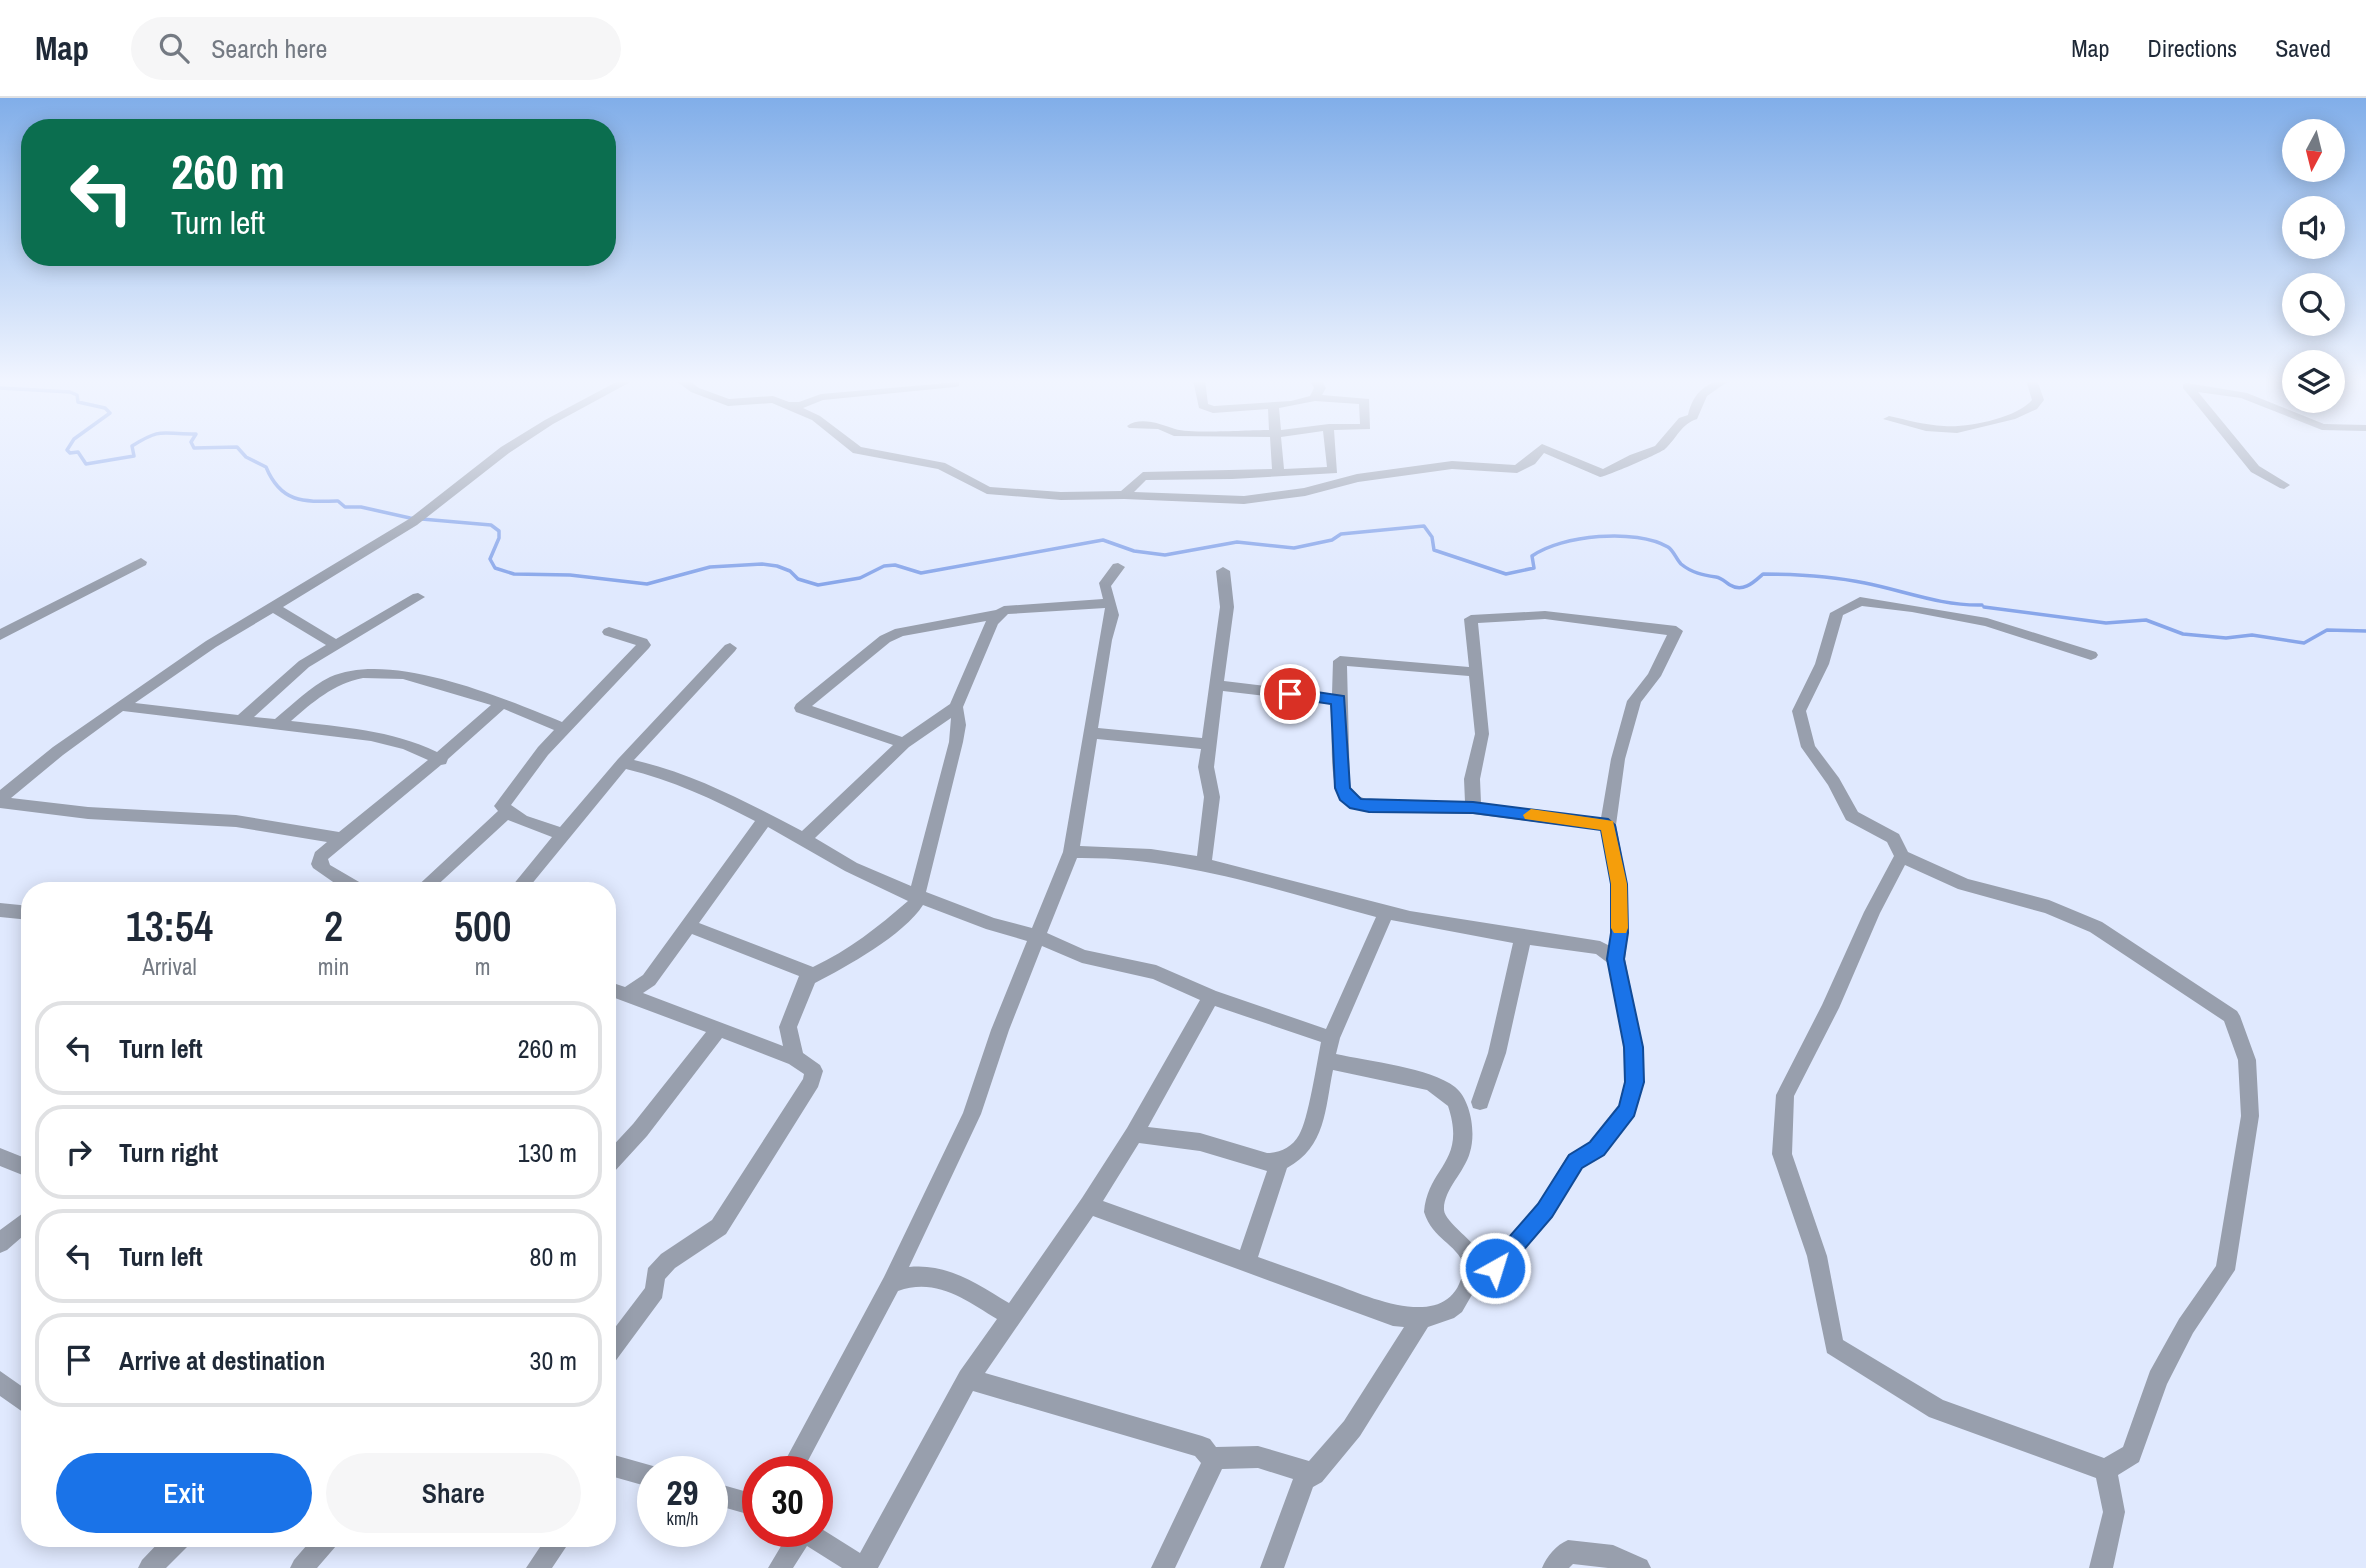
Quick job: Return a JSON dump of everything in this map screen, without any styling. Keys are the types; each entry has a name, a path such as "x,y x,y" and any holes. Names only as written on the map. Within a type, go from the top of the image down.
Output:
{"street":[{"path":"0,800 121,706 211,644 413,523 507,449"},
{"path":"855,449 884,457 941,466 988,490 1061,496 1124,495 1244,500 1305,492 1357,478 1452,465 1517,469 1531,461 1541,449"},
{"path":"1276,449 1279,472"},
{"path":"1124,495 1143,476 1333,470 1330,449"},
{"path":"1543,449 1604,474 1659,449"},
{"path":"2238,449 2255,469 2284,485"},
{"path":"0,635 141,562"},
{"path":"799,1456 891,1284 972,1114 1000,1030 1071,852 1105,640 1112,615 1104,585 1118,567"},
{"path":"1204,863 1212,797 1212,789 1206,777 1208,744 1227,607 1223,571"},
{"path":"240,720 297,670 418,597"},
{"path":"2091,655 1987,622 1860,601 1837,613 1822,664 1799,711 1808,747 1834,782 1852,816 1893,838 1902,856 1964,884 2049,907 2096,927 2231,1016 2247,1060 2250,1116 2225,1270 2186,1326 2158,1380 2131,1454 2106,1470"},
{"path":"804,839 904,743 956,707 992,622 998,614 1004,610 1110,603"},
{"path":"273,607 336,645"},
{"path":"904,743 801,708 885,639 900,632 998,614"},
{"path":"1473,807 1472,779 1482,734 1471,619 1545,615 1676,631 1654,676 1634,701 1618,758 1608,825 1619,884 1620,933 1616,959 1633,1047 1635,1082 1627,1110 1597,1148 1575,1161 1545,1211 1495,1268 1475,1270"},
{"path":"563,834 507,812 502,806 543,751 644,645 642,642 609,632"},
{"path":"523,882 624,763 730,648"},
{"path":"1475,672 1340,661 1342,788 1346,796 1356,803 1369,806 1473,807 1608,825"},
{"path":"280,723 325,684 355,672 403,674 502,703 565,729"},
{"path":"1216,685 1339,699"},
{"path":"346,882 319,864 321,856 386,801 441,760 502,703"},
{"path":"121,706 280,723 407,744 441,760"},
{"path":"808,978 845,960 879,936 915,904 956,742 959,725 956,707"},
{"path":"1092,733 1208,744"},
{"path":"624,763 665,773 719,795 766,818 851,867 918,896 992,924 1039,937 1082,956 1156,972 1211,997 1331,1038"},
{"path":"0,800 88,813 236,821 342,839"},
{"path":"430,882 507,812"},
{"path":"627,995 649,980 766,818"},
{"path":"1071,852 1110,849 1204,863 1386,913 1600,948 1616,959"},
{"path":"1902,856 1872,912 1830,1008 1785,1096 1782,1154 1817,1256 1835,1346 1937,1409 2106,1470"},
{"path":"0,910 21,912"},
{"path":"1133,1134 1200,1142 1267,1162 1279,1161 1296,1153 1309,1137 1331,1038 1386,913"},
{"path":"689,926 807,972 808,978 788,1027 795,1058"},
{"path":"1480,1102 1497,1053 1523,937"},
{"path":"616,991 795,1058 814,1071 805,1092 719,1227 668,1261 655,1275 655,1291 616,1344"},
{"path":"830,1547 864,1568 968,1378 1089,1205 1211,997"},
{"path":"616,1156 718,1030"},
{"path":"1089,1205 1393,1316 1422,1318 1445,1313 1461,1301 1475,1270 1472,1257 1441,1227 1435,1215 1435,1202 1460,1157 1463,1138 1456,1102 1447,1091 1430,1083 1325,1060"},
{"path":"0,1157 21,1165"},
{"path":"1246,1263 1279,1161"},
{"path":"0,1242 21,1224"},
{"path":"891,1284 908,1275 926,1274 944,1278 1012,1316"},
{"path":"1272,1568 1304,1480 1314,1474 1348,1432 1422,1318"},
{"path":"968,1378 1202,1447 1214,1461 1163,1568"},
{"path":"0,1382 21,1399"},
{"path":"1210,1458 1258,1457 1314,1474"},
{"path":"2101,1568 2114,1512 2106,1470"},
{"path":"616,1472 637,1475"},
{"path":"150,1568 171,1547"},
{"path":"302,1568 320,1547"},
{"path":"538,1568 554,1547"},
{"path":"780,1568 794,1547"},
{"path":"1554,1568 1568,1552 1613,1557 1639,1568"}],"waterway":[{"path":"68,449 70,453 78,452 86,464 134,456 133,449"},
{"path":"238,449 246,457 266,467 279,488 295,498 338,501 345,507 361,507 410,518 491,525 499,531 499,538 490,559 495,568 514,574 570,575 647,584 710,567 762,564 777,566 790,571 798,579 818,585 860,578 884,566 895,565 921,573 1103,540 1134,551 1165,555 1237,542 1294,548 1332,540 1341,534 1424,526 1432,537 1434,550 1506,574 1534,568 1532,556 1561,543 1599,536 1637,537 1668,547 1685,567 1720,578 1739,588 1748,586 1763,574 1814,576 1865,583 1938,601 1982,605"},
{"path":"1984,607 2106,623 2146,620 2183,634 2226,638 2252,635 2304,643 2327,630 2366,631"}],"slow traffic":[{"path":"1531,815 1608,825 1619,884 1620,928"}],"route":[{"path":"1290,694 1339,699 1342,788 1346,796 1356,803 1369,806 1473,807 1608,825 1619,884 1620,933 1616,959 1633,1047 1635,1082 1627,1110 1597,1148 1575,1161 1545,1211 1495,1268"}]}
